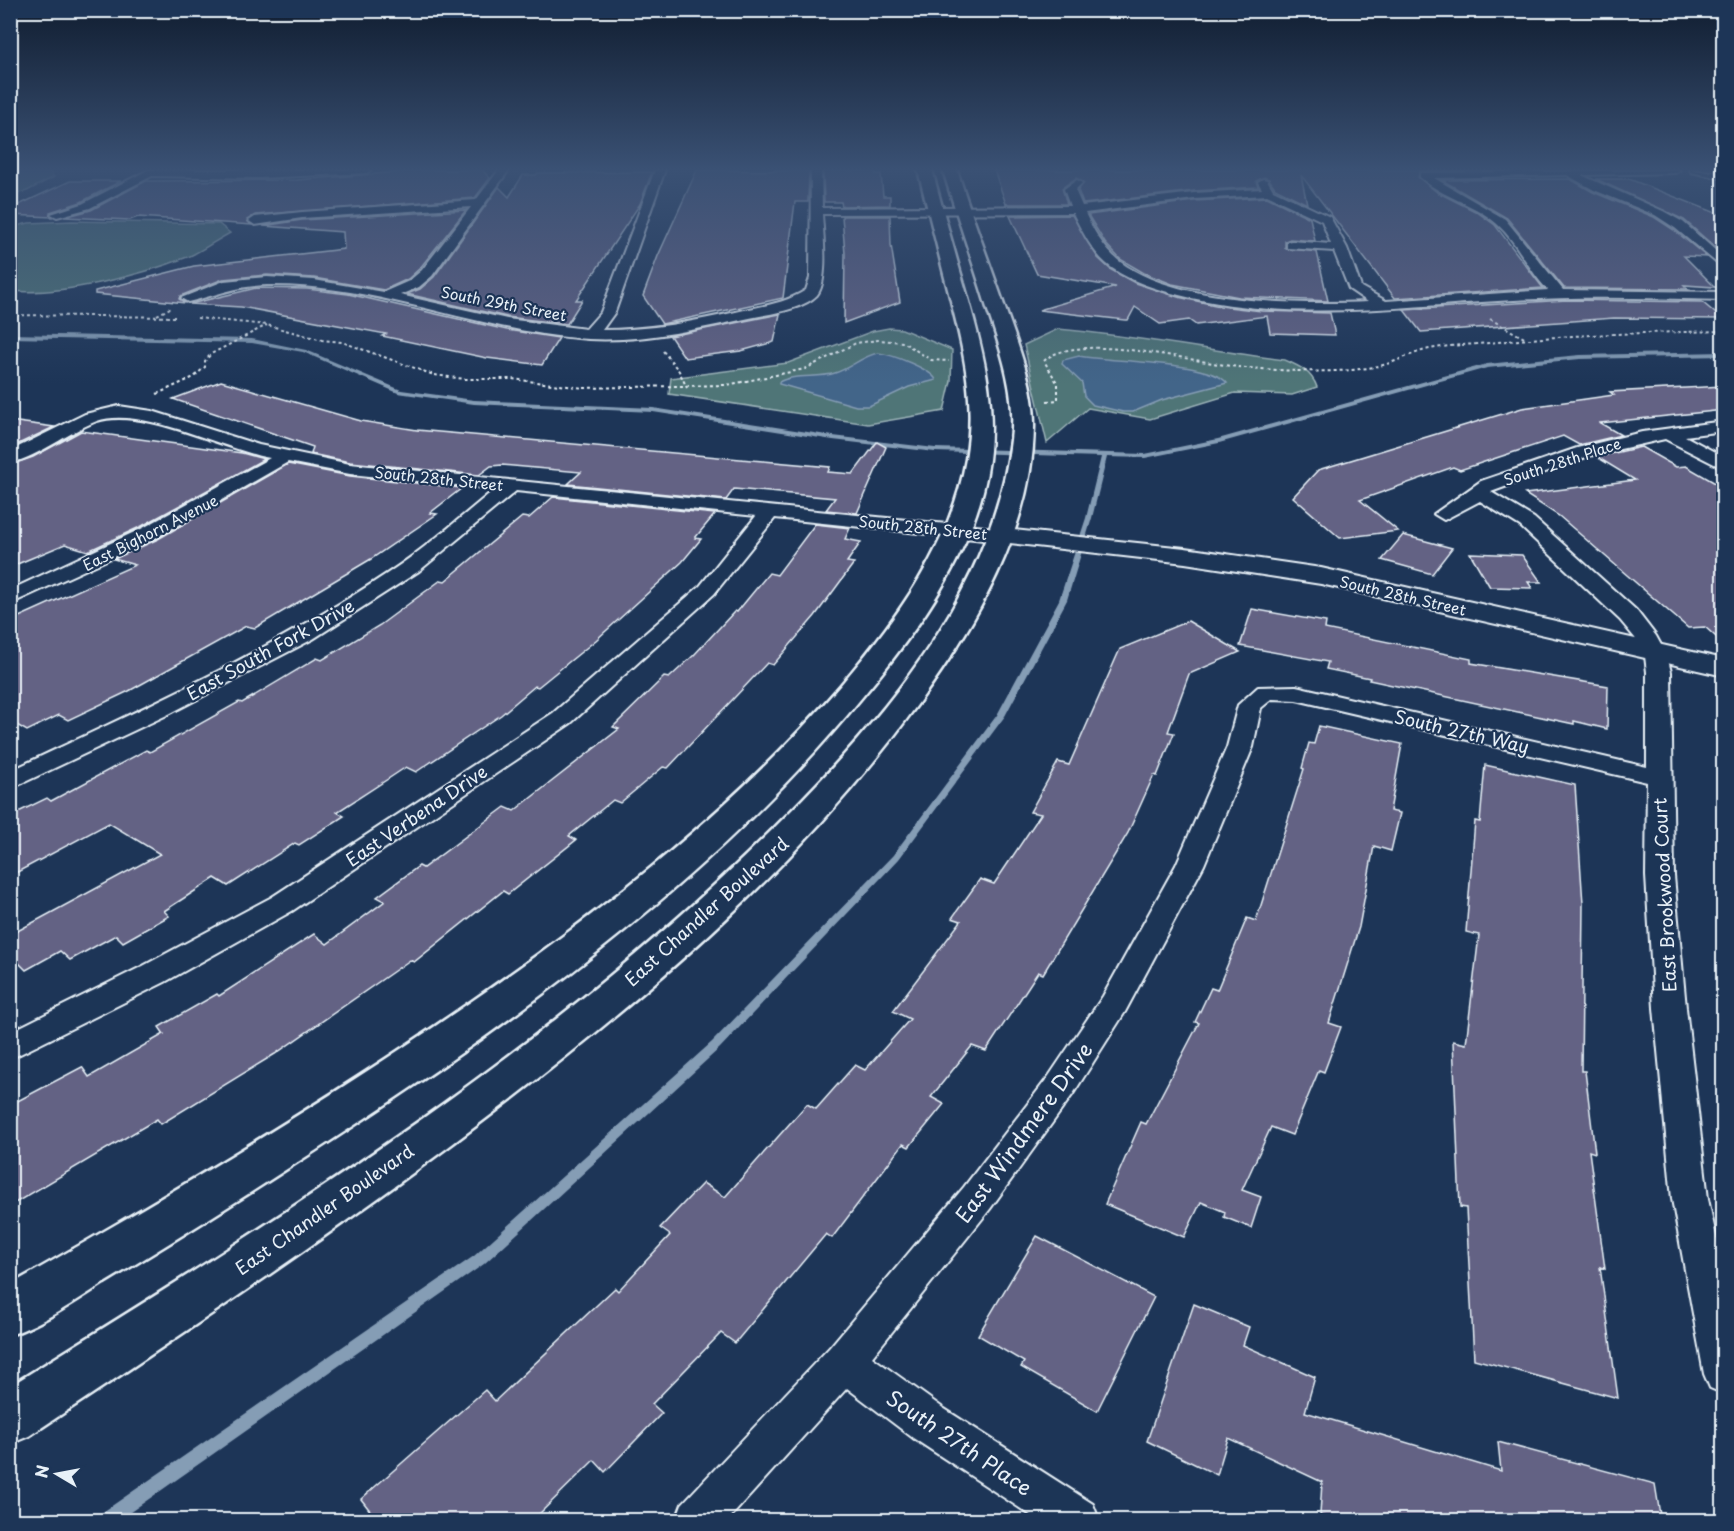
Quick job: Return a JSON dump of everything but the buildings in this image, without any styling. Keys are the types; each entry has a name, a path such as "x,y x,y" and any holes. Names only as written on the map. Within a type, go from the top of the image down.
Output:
{"main road":[{"path":"10,1312 250,1170 422,1059 581,944 690,856 790,763 856,687 918,602 957,531 968,500 978,461 982,399 978,360 944,241"},
{"name":"East Chandler Boulevard","path":"10,1417 169,1316 499,1087 676,942 788,836 886,727 956,628 1001,536 1021,450 1023,400 1014,362 973,241"}],"street":[{"path":"385,296 414,284 427,273 450,241"},
{"path":"589,335 605,320 634,241"},
{"name":"South 29th Street","path":"188,298 202,290 228,284 263,281 335,288 385,296 526,327 589,335 680,331 791,302 812,291 818,278 817,241"},
{"path":"1097,241 1102,251 1116,265 1164,287 1221,300 1305,309 1559,294 1724,296"},
{"path":"1338,241 1348,274 1356,289 1385,306"},
{"path":"1518,241 1549,286 1559,294"},
{"path":"1697,241 1724,266"},
{"path":"1291,245 1341,248"},
{"path":"1138,294 1164,287"},
{"path":"10,458 92,418 119,411"},
{"name":"South 28th Street","path":"119,411 146,415 284,457 350,469 1059,541 1265,566 1324,577 1656,656 1724,668"},
{"name":"South 28th Place","path":"1444,514 1466,503 1488,485 1583,452 1666,433 1724,426"},
{"path":"1666,433 1724,464"},
{"name":"East Bighorn Avenue","path":"10,598 163,526 235,488 284,457"},
{"name":"East South Fork Drive","path":"10,780 200,689 307,631 398,577 511,486"},
{"name":"East Brookwood Court","path":"1478,492 1527,522 1628,615 1646,636 1656,656 1659,672 1660,876 1669,997 1690,1200 1724,1374"},
{"name":"East Verbena Drive","path":"10,1047 154,974 282,904 562,718 641,651 707,590 770,512"},
{"name":"South 27th Way","path":"1266,692 1296,693 1658,777"},
{"name":"East Windmere Drive","path":"698,1521 844,1361 977,1198 1061,1085 1114,1004 1190,865 1240,747 1250,705 1266,692"},
{"name":"South 27th Place","path":"844,1361 928,1424 1077,1521"}],"path":[{"path":"10,315 180,317"},
{"path":"190,318 267,325 358,346 435,375 584,388 687,388 727,385 805,369 856,343 878,340 903,342 931,360 951,361"},
{"path":"119,411 194,377 205,367 207,358 216,351 267,325"},
{"path":"1042,402 1058,400 1061,391 1058,379 1044,361 1051,354 1068,350 1144,350 1244,368 1312,372 1382,365 1429,349 1558,335 1724,331"},
{"path":"663,332 663,352 679,371 687,388"}],"green space":[{"path":"11,241 216,241 190,256 126,277 54,290 11,291"},
{"path":"889,328 902,329 952,350 951,381 944,411 868,424 669,394 671,378 788,363 873,331"},
{"path":"1058,329 1285,360 1308,373 1317,387 1292,395 1235,393 1150,419 1088,408 1047,443 1024,345"}],"water":[{"path":"878,353 910,363 927,371 936,380 909,387 869,406 856,406 779,384 785,379 835,373"},
{"path":"1079,356 1181,366 1201,370 1227,383 1162,400 1133,412 1123,412 1093,405 1084,396 1082,383 1062,364 1063,360"}],"waterway":[{"path":"10,336 252,341 304,351 400,392 474,402 653,410 833,438 935,450 1145,456 1219,441 1487,366 1580,357 1724,354"},
{"path":"106,1520 479,1260 716,1045 896,857 1001,716 1063,600 1089,518 1104,456"}]}
